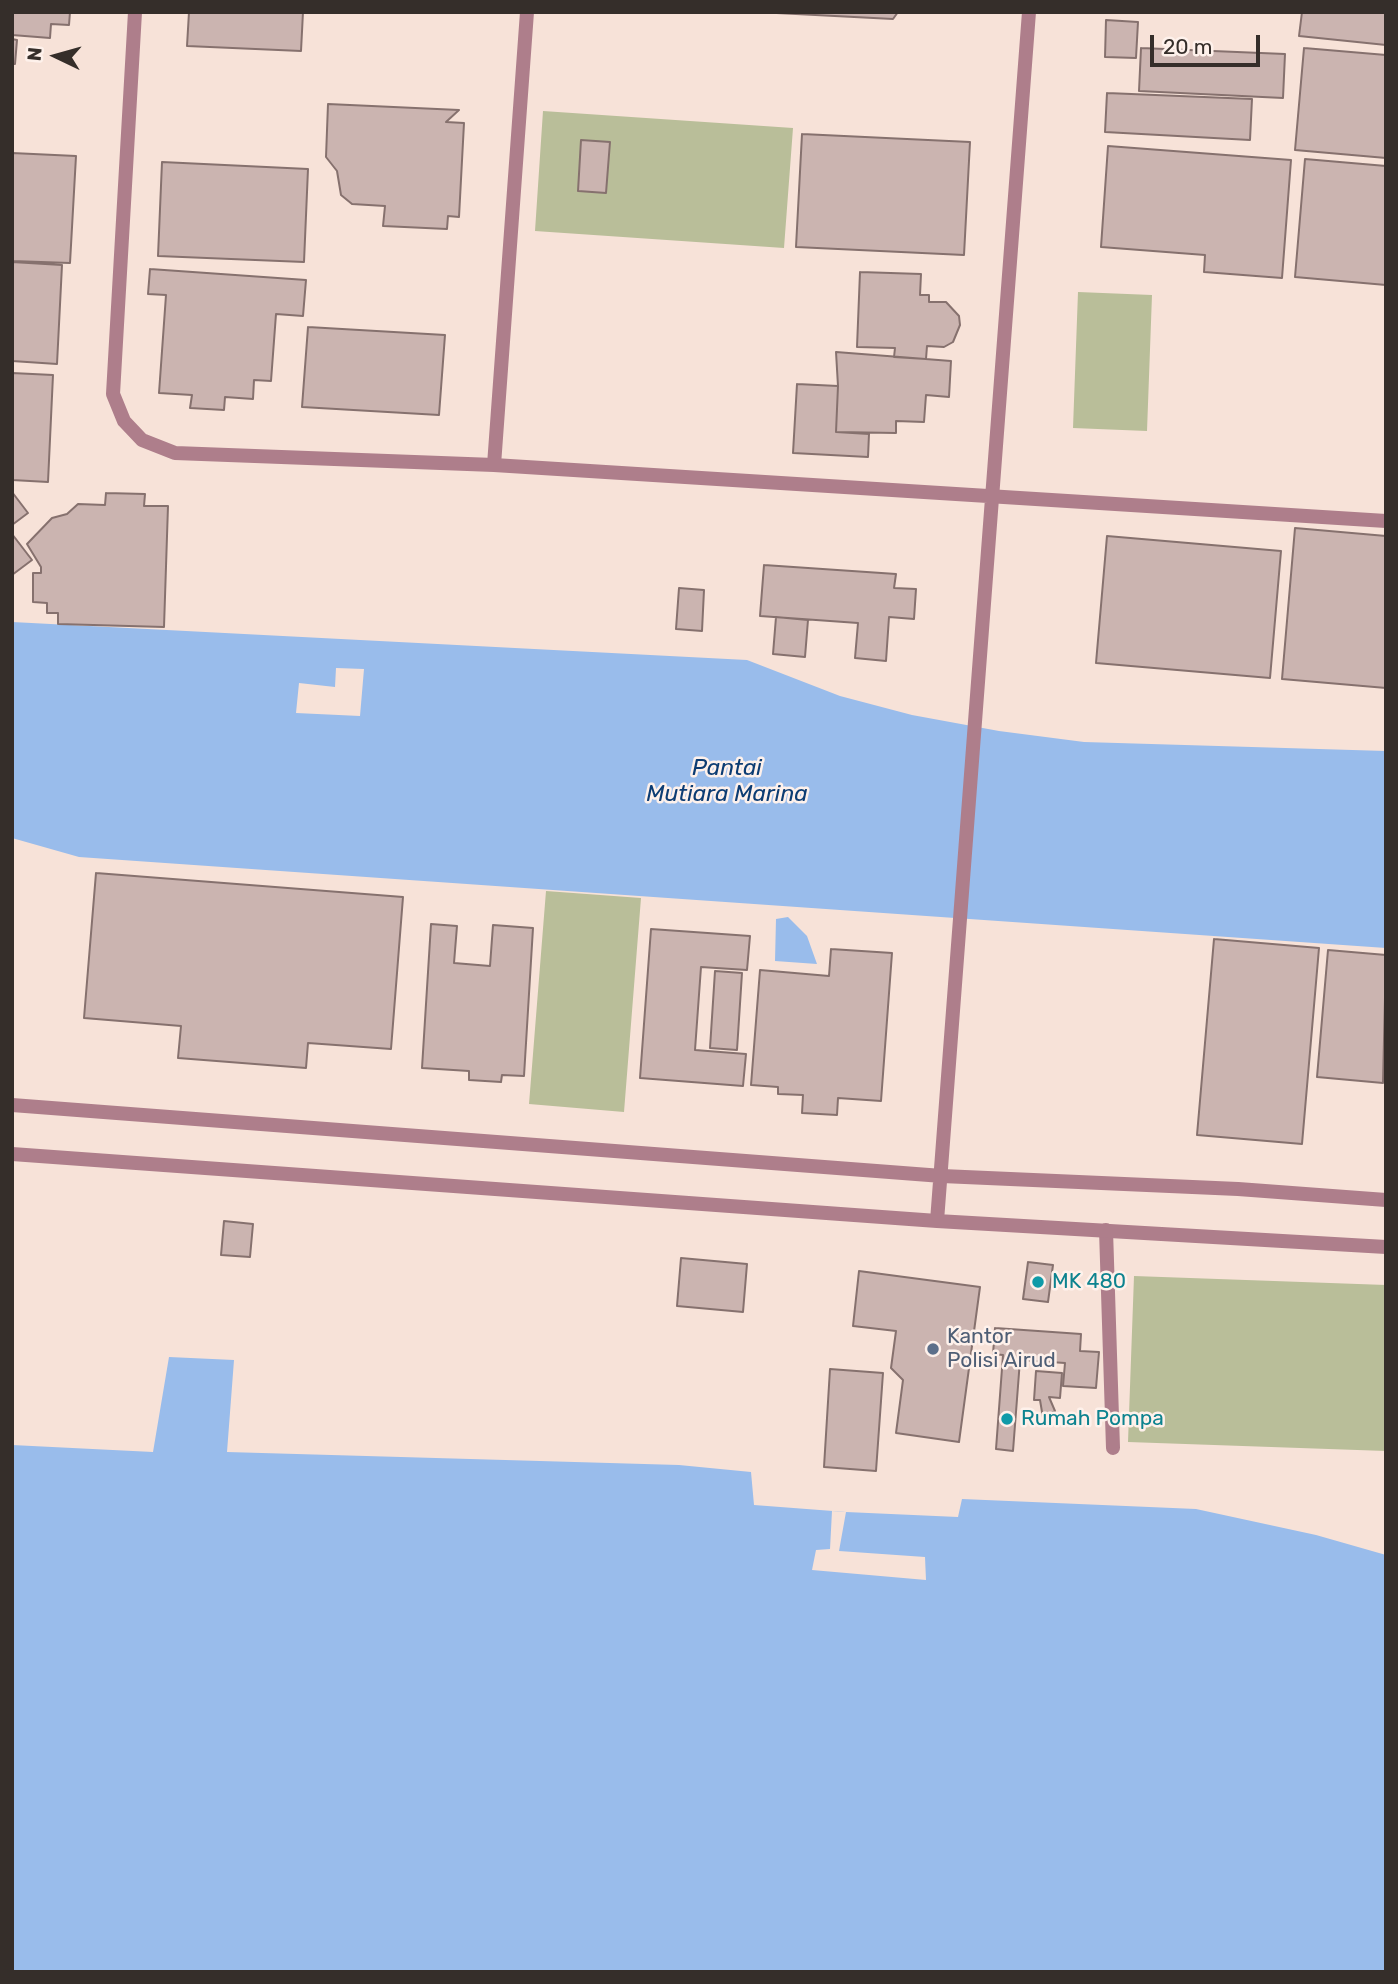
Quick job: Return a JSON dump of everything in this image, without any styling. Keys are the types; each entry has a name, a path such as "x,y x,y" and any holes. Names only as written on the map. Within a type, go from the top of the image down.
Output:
{"street":[{"path":"135,12 113,394 124,421 142,440 175,453 494,465 1386,521"},
{"path":"494,465 527,12"},
{"path":"937,1221 1029,12"},
{"path":"12,1105 942,1176 1238,1189 1386,1200"},
{"path":"12,1154 937,1221 1386,1247"},
{"path":"1106,1230 1113,1448"}],"green space":[{"path":"543,111 793,128 784,248 535,231"},
{"path":"1078,292 1152,295 1147,431 1073,428"},
{"path":"546,891 641,898 624,1112 529,1104"},
{"path":"1134,1276 1386,1285 1386,1451 1128,1442"}],"water":[{"name":"Pantai Mutiara Marina","path":"12,622 747,660 840,696 912,715 999,731 1084,742 1386,751 1386,948 79,857 12,838"},
{"path":"788,917 807,936 817,964 775,961 776,919"},
{"path":"169,1357 234,1360 227,1452 679,1465 751,1472 754,1505 846,1512 958,1517 962,1499 1196,1509 1316,1535 1386,1555 1386,1972 12,1972 12,1445 153,1452"}],"pier":[{"path":"336,668 364,669 360,716 296,713 299,683 335,687"},
{"path":"832,1511 846,1512 839,1551 925,1557 926,1580 812,1570 816,1550 830,1549"}],"building":[{"path":"12,12 70,12 69,25 51,24 50,38 12,35"},
{"path":"189,12 303,12 301,51 187,46"},
{"path":"757,12 898,12 893,19"},
{"path":"1302,12 1386,12 1386,45 1299,36"},
{"path":"1106,20 1138,22 1136,58 1105,57"},
{"path":"12,39 17,40 15,64 12,64"},
{"path":"1141,48 1285,54 1283,98 1139,91"},
{"path":"1304,48 1386,55 1386,158 1295,150"},
{"path":"1107,93 1252,99 1250,140 1105,132"},
{"path":"328,104 459,110 446,122 464,123 459,217 448,216 447,229 383,226 385,206 352,204 341,195 337,171 326,157"},
{"path":"802,134 970,142 964,255 796,247"},
{"path":"581,140 610,142 606,193 578,191"},
{"path":"1108,146 1291,160 1282,278 1204,272 1205,255 1101,247"},
{"path":"12,153 76,156 70,263 12,261"},
{"path":"1305,159 1386,166 1386,285 1295,277"},
{"path":"162,162 308,169 304,262 158,256"},
{"path":"12,262 62,265 57,364 12,361"},
{"path":"150,269 306,280 303,316 276,314 271,381 254,380 253,399 225,397 224,410 190,408 192,395 159,393 166,295 148,294"},
{"path":"860,272 921,274 920,295 929,295 929,302 946,302 959,316 960,325 953,342 944,347 927,346 926,359 894,357 895,348 857,347"},
{"path":"308,327 445,335 439,415 302,407"},
{"path":"836,352 951,361 949,397 926,395 924,422 896,421 896,433 836,432"},
{"path":"12,373 53,375 48,482 12,480"},
{"path":"797,384 838,386 836,432 869,434 868,457 793,453"},
{"path":"12,492 28,513 12,525"},
{"path":"106,493 145,494 144,506 168,506 164,627 58,624 58,613 47,613 47,603 33,602 33,573 41,573 41,567 27,544 52,518 67,514 78,504 105,505"},
{"path":"1295,528 1386,536 1386,688 1282,679"},
{"path":"12,534 32,560 12,575"},
{"path":"1107,536 1281,551 1270,678 1096,663"},
{"path":"764,565 896,574 894,588 916,589 914,619 889,617 886,661 855,658 858,623 760,616"},
{"path":"679,588 704,590 702,631 676,629"},
{"path":"776,617 808,620 805,657 773,654"},
{"path":"96,873 403,897 391,1049 308,1043 306,1068 178,1058 181,1026 84,1018"},
{"path":"431,924 457,926 454,963 490,966 493,925 533,928 524,1076 502,1075 501,1082 469,1080 469,1071 422,1068"},
{"path":"651,929 750,936 747,970 701,967 695,1050 746,1054 743,1086 640,1078"},
{"path":"1214,939 1319,948 1302,1144 1197,1135"},
{"path":"831,949 892,953 881,1101 838,1098 837,1115 802,1113 803,1095 778,1094 778,1087 751,1085 760,970 829,976"},
{"path":"1328,950 1386,955 1383,1083 1317,1077"},
{"path":"715,971 742,973 737,1050 710,1048"},
{"path":"224,1221 253,1224 250,1257 221,1255"},
{"path":"681,1258 747,1264 743,1312 677,1306"},
{"name":"MK 480","path":"1028,1262 1053,1265 1048,1302 1023,1299"},
{"name":"Kantor Polisi Airud","path":"859,1271 980,1287 959,1442 896,1433 903,1380 891,1368 896,1331 853,1326"},
{"name":"Rumah Pompa","path":"995,1328 1081,1334 1080,1351 1099,1352 1096,1388 1063,1386 1065,1363 1020,1360 1013,1451 996,1449 1003,1355 993,1354"},
{"path":"830,1369 883,1373 876,1471 824,1467"},
{"path":"1036,1371 1062,1373 1060,1398 1049,1397 1055,1411 1043,1418 1040,1400 1034,1400"}],"place":[{"name":"MK 480","path":"1038,1282"},
{"name":"Kantor Polisi Airud","path":"933,1349"},
{"name":"Rumah Pompa","path":"1007,1419"}]}
